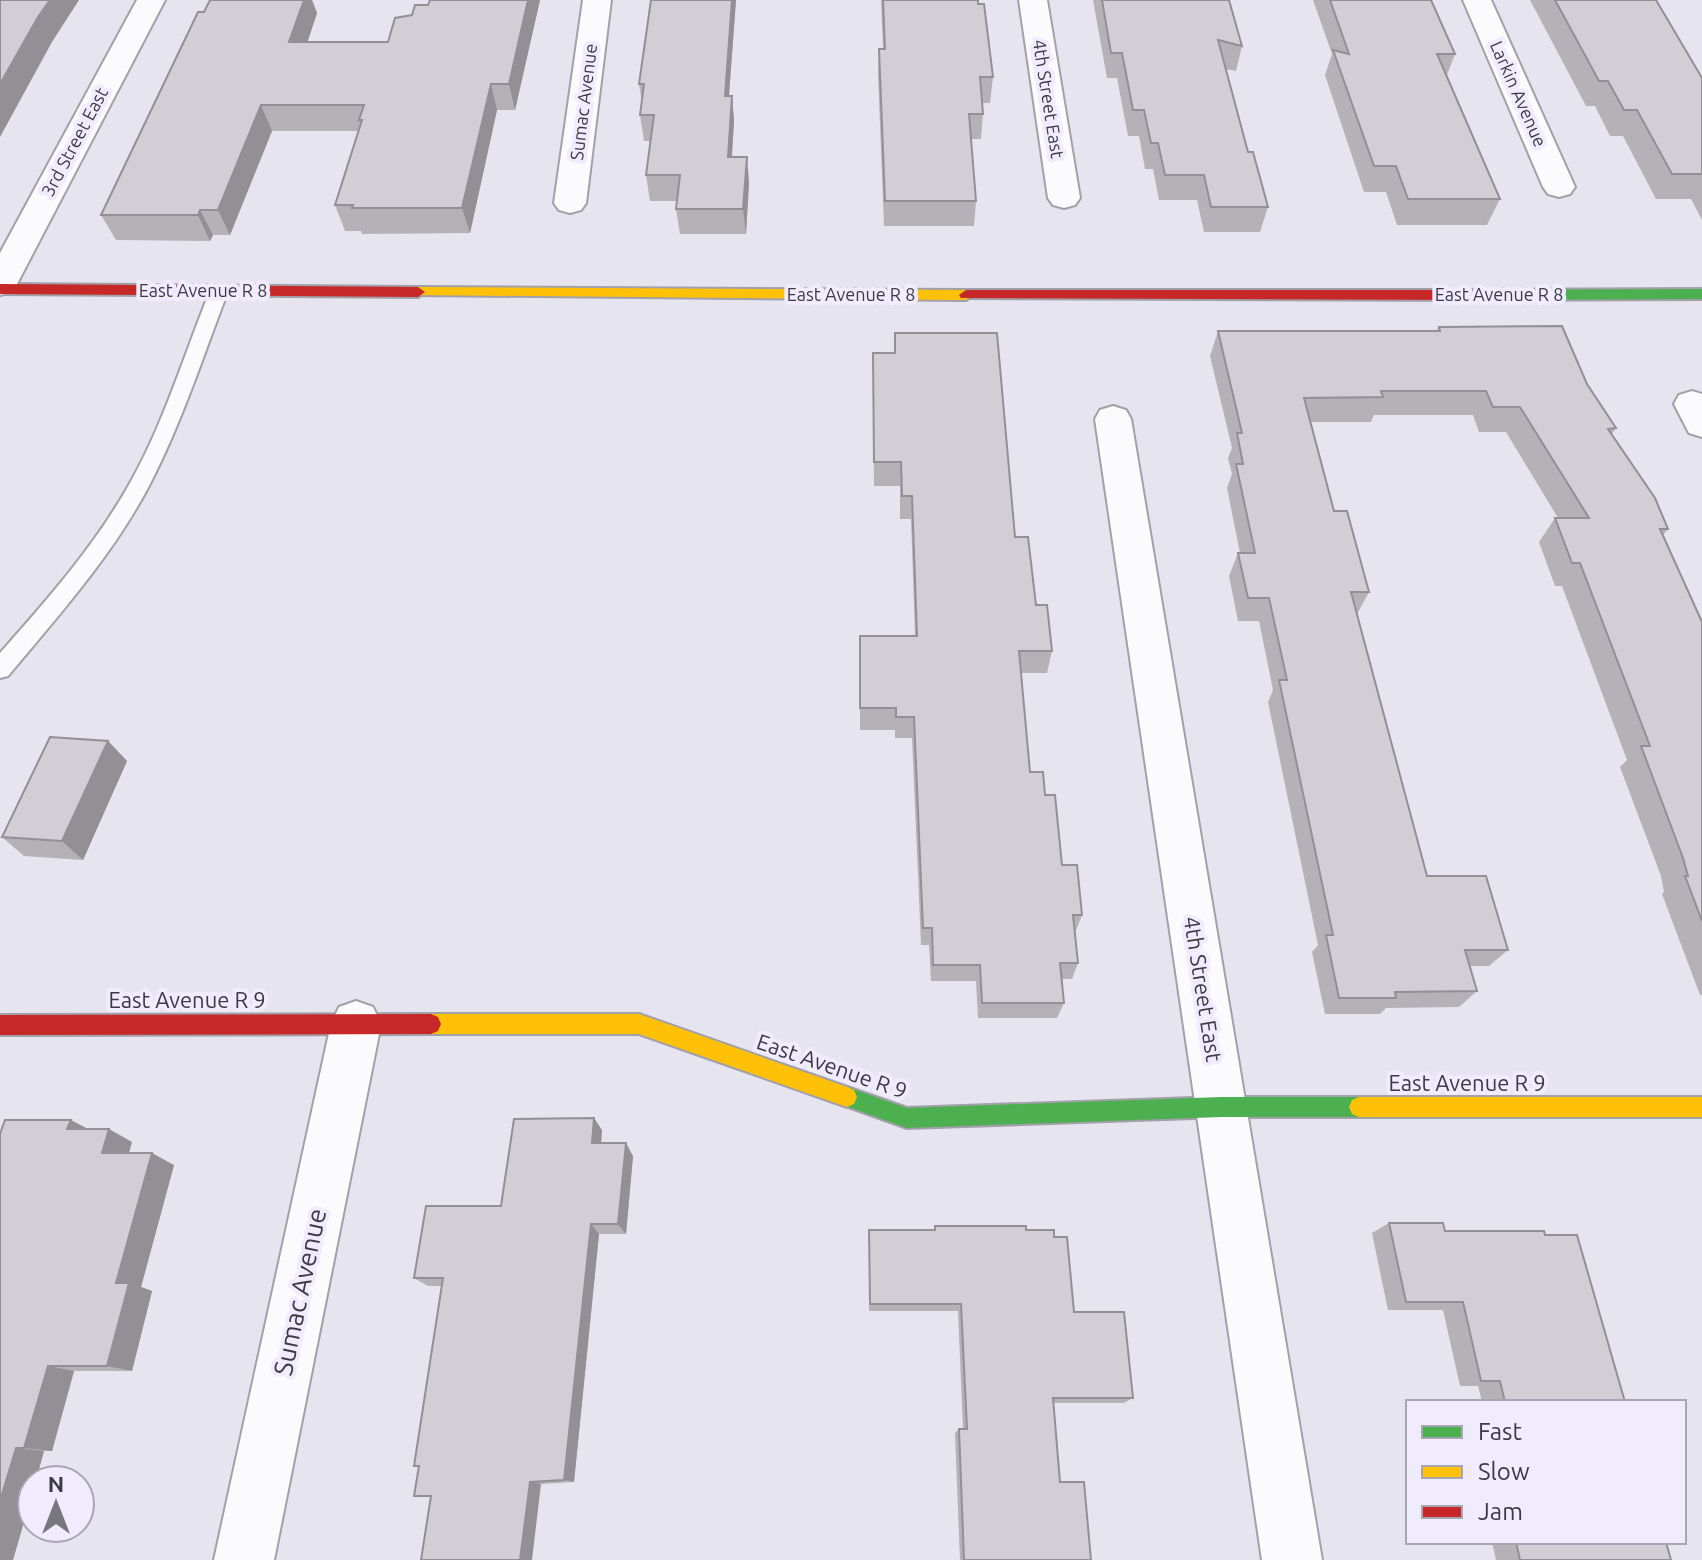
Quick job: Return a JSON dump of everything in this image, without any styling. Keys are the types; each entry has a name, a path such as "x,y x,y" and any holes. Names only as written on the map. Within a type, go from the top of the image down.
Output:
{"street":[{"name":"3rd Street East","path":"0,286 151,0"},
{"name":"Sumac Avenue","path":"570,203 597,0"},
{"name":"4th Street East","path":"1033,0 1064,198"},
{"name":"Larkin Avenue","path":"1477,0 1559,187"},
{"name":"East Avenue R 8","path":"0,286 219,291 1121,296 1702,294"},
{"name":"4th Street East","path":"1113,419 1292,1560"},
{"name":"Sumac Avenue","path":"244,1560 356,1024"},
{"name":"East Avenue R 9","path":"0,1025 639,1024 907,1118 1222,1107 1702,1107"}],"lane":[{"path":"0,669 92,556 133,496 154,457 219,291"}],"building":[{"path":"0,0 50,0 0,84"},
{"path":"210,0 304,0 289,42 388,42 395,18 412,15 415,5 428,5 430,0 528,0 509,84 491,84 462,208 352,208 353,205 335,205 364,105 261,105 218,210 200,210 198,215 101,215 198,12 204,12"},
{"path":"651,0 732,0 725,96 732,96 728,157 747,157 743,209 676,209 680,175 646,175 654,115 640,115 644,84 639,84"},
{"path":"883,0 978,0 978,4 984,4 993,77 980,77 983,114 969,114 976,201 885,201 879,49 885,49"},
{"path":"1102,0 1229,0 1242,46 1218,40 1248,152 1253,152 1268,207 1211,207 1204,175 1165,175 1158,143 1151,143 1144,110 1133,110 1122,53 1111,53"},
{"path":"1330,0 1431,0 1455,54 1437,54 1500,199 1408,199 1396,166 1374,166 1333,50 1349,54"},
{"path":"1555,0 1656,0 1702,78 1702,174 1672,174 1637,110 1624,110 1608,81 1599,81"},
{"path":"1562,326 1587,384 1616,428 1608,429 1655,498 1668,529 1660,529 1702,622 1702,921 1685,876 1688,876 1683,858 1641,746 1650,746 1580,563 1572,563 1555,518 1589,518 1520,407 1493,407 1486,391 1381,391 1383,397 1304,398 1334,511 1347,511 1369,592 1351,592 1427,876 1486,876 1508,950 1465,950 1477,991 1395,992 1396,998 1339,998 1326,935 1333,935 1279,680 1287,680 1269,598 1248,598 1238,553 1255,553 1236,464 1243,464 1237,433 1242,433 1218,331 1440,331 1439,327"},
{"path":"895,333 997,333 1015,537 1028,537 1036,605 1047,605 1052,651 1019,651 1030,772 1043,772 1045,795 1055,795 1062,865 1077,865 1082,915 1073,915 1078,963 1060,963 1064,1003 982,1003 980,965 933,965 932,928 923,928 914,717 896,717 896,708 860,708 860,636 917,636 912,496 902,496 901,462 874,462 873,353 895,353"},
{"path":"50,737 108,741 62,841 2,837"},
{"path":"594,1118 592,1143 626,1143 618,1224 591,1224 564,1480 530,1482 520,1560 421,1560 431,1496 414,1496 419,1466 414,1466 443,1278 414,1278 426,1206 501,1206 514,1119"},
{"path":"5,1120 71,1120 67,1129 109,1129 102,1153 152,1153 116,1283 129,1283 107,1366 48,1366 24,1448 16,1448 0,1501 0,1134"},
{"path":"1389,1223 1443,1223 1445,1231 1544,1231 1545,1235 1577,1235 1624,1400 1505,1400 1500,1381 1481,1381 1463,1302 1406,1302"},
{"path":"935,1226 1026,1226 1026,1230 1054,1230 1054,1237 1067,1237 1074,1312 1124,1312 1133,1398 1053,1398 1060,1482 1084,1482 1091,1560 964,1560 959,1429 967,1429 961,1304 870,1304 869,1230 935,1230"},
{"path":"1516,1544 1667,1544 1671,1560 1520,1560"}],"traffic: fast":[{"path":"1472,295 1702,294"},
{"path":"847,1097 907,1118 1222,1107 1359,1107"}],"traffic: slow":[{"path":"418,292 966,295"},
{"path":"431,1024 639,1024 847,1097"},
{"path":"1359,1107 1702,1107"}],"traffic: jam":[{"path":"0,289 418,292"},
{"path":"966,295 1472,295"},
{"path":"0,1025 431,1024"}]}
